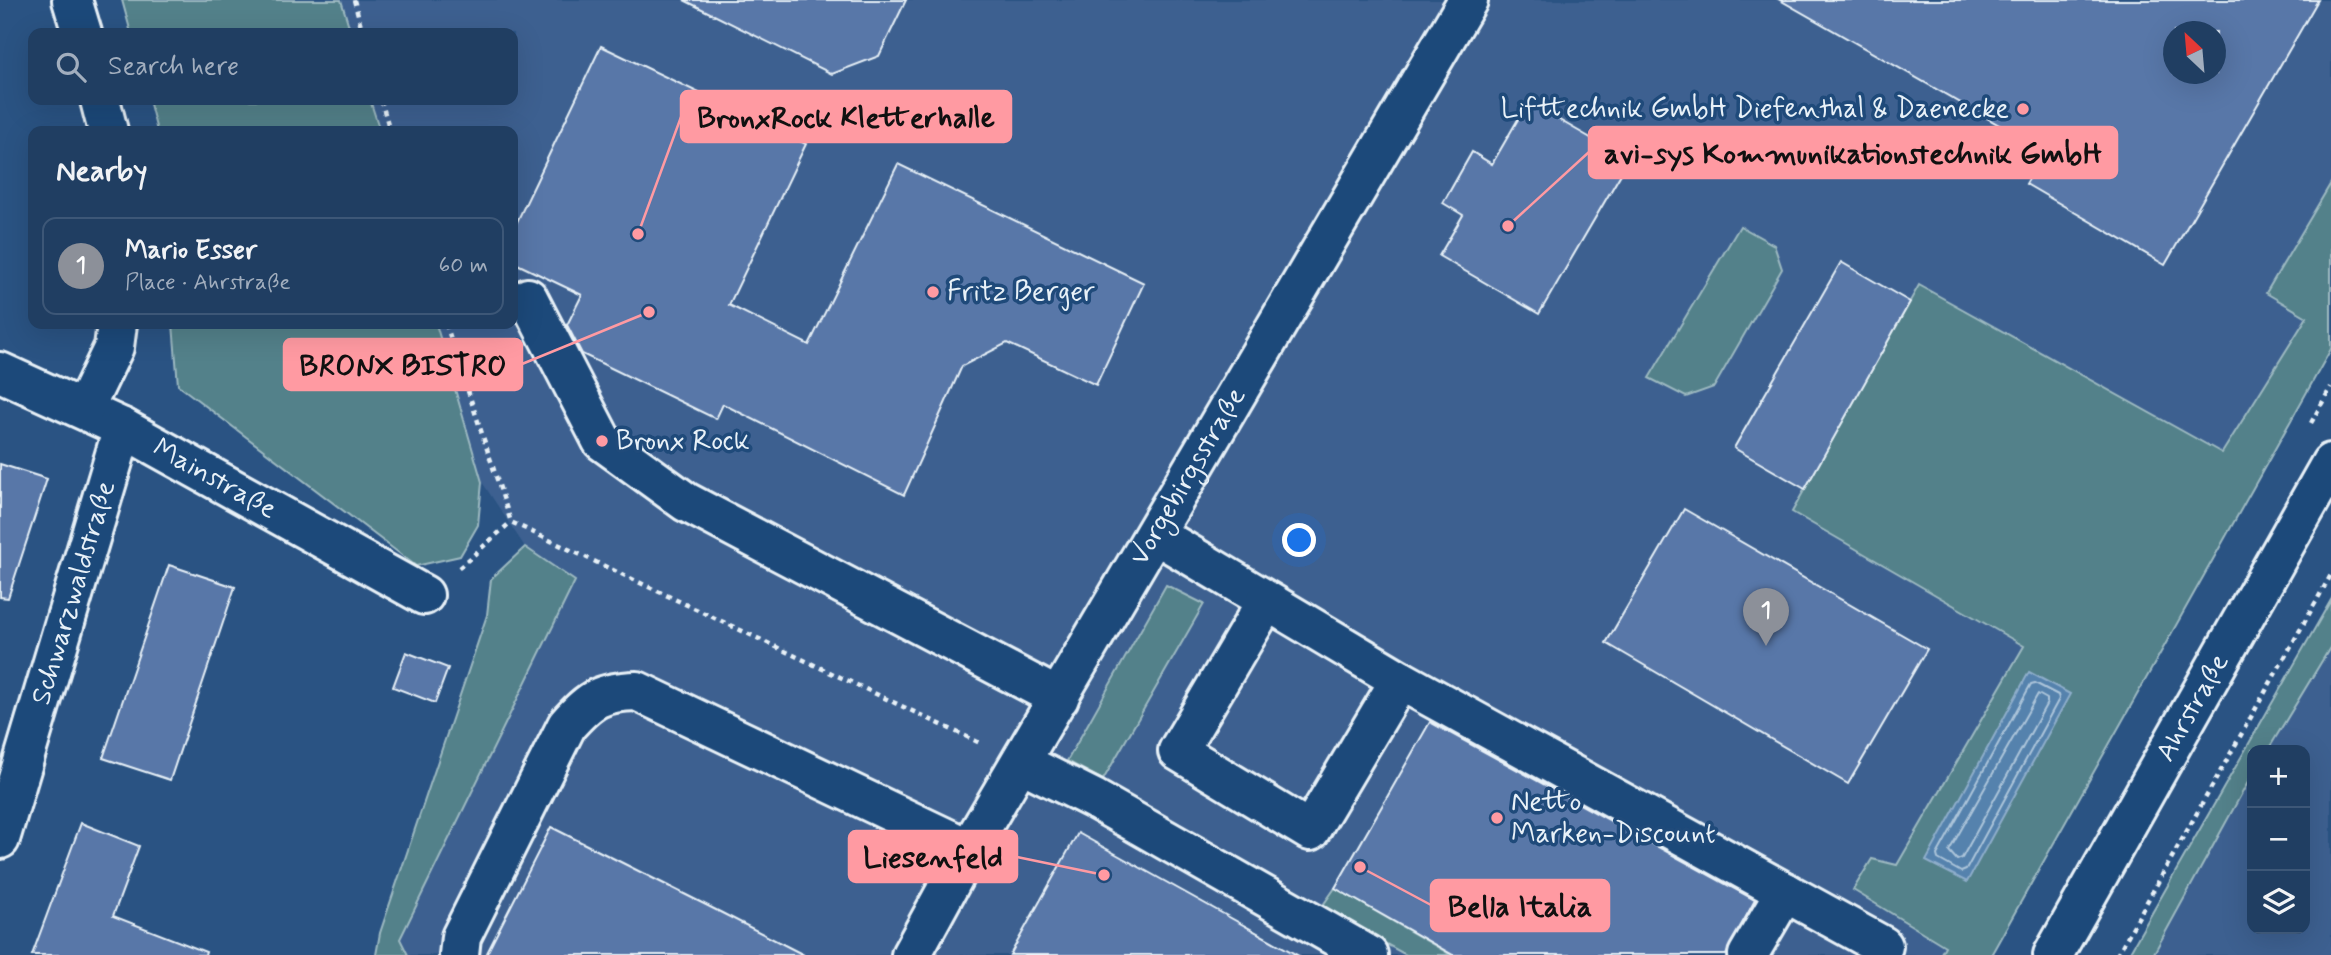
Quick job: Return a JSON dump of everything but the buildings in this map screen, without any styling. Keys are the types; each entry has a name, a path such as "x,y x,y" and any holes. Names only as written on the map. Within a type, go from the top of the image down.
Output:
{"street":[{"path":"72,0 80,28"},
{"name":"Vorgebirgsstraße","path":"911,955 969,849 1022,763 1468,0"},
{"path":"101,105 107,126"},
{"path":"528,298 602,442 687,502 1059,698"},
{"path":"84,409 114,347 116,329"},
{"name":"Mainstraße","path":"0,372 123,428 424,595"},
{"name":"Schwarzwaldstraße","path":"0,839 123,428"},
{"name":"Ahrstraße","path":"2053,955 2331,463"},
{"path":"1155,534 1401,680 1882,946"},
{"path":"1266,602 1178,751 1310,831 1401,680"},
{"path":"459,955 461,937 567,724 586,704 607,692 637,691 969,849"},
{"path":"1022,763 1094,799 1368,955"},
{"path":"1748,955 1785,892"}],"path":[{"path":"354,0 362,28"},
{"path":"382,105 389,126"},
{"path":"448,329 510,522 1022,763"},
{"path":"424,595 510,522"},
{"path":"2117,955 2331,575"}],"shaded area":[{"path":"341,0 2331,0 2331,183 2267,293 2307,317 2222,453 1940,955 408,955 400,939 575,581 525,547 482,482 437,329 518,329 518,126 378,126 372,105 518,105 518,28 349,28"},
{"path":"2331,646 2331,955 2153,955 2247,784 2247,934 2310,934 2310,745 2271,745"}],"green space":[{"path":"122,0 341,0 349,28 130,28"},
{"path":"150,105 372,105 378,126 156,126"},
{"path":"2331,183 2331,349 1991,955 1940,955 1945,946 1853,890 1872,859 1897,865 2024,646 1792,512 1919,285 2222,453 2307,317 2266,293"},
{"path":"1740,226 1774,245 1782,269 1714,387 1686,397 1649,378"},
{"path":"173,329 437,329 482,482 478,525 460,556 416,566 178,385"},
{"path":"525,547 575,581 400,939 408,955 376,955 380,933 487,615 491,579"},
{"path":"1166,585 1204,604 1103,780 1067,761"},
{"path":"2331,600 2331,646 2271,745 2248,745"},
{"path":"2247,747 2247,784 2153,955 2128,955"},
{"path":"1335,888 1451,955 1406,955 1321,908"}],"water":[{"path":"2029,672 2070,694 1967,882 1926,861"}],"place":[{"name":"Lifttechnik GmbH Diefenthal & Daenecke","path":"2023,109"},
{"name":"avi-sys Kommunikationstechnik GmbH","path":"1508,226"},
{"name":"BronxRock Kletterhalle","path":"638,234"},
{"name":"Fritz Berger","path":"933,292"},
{"name":"BRONX BISTRO","path":"649,312"},
{"name":"Bronx Rock","path":"602,441"},
{"name":"Mario Esser","path":"1766,646"},
{"name":"Netto Marken-Discount","path":"1497,818"},
{"name":"Bella Italia","path":"1360,867"},
{"name":"Liesenfeld","path":"1104,875"}]}
